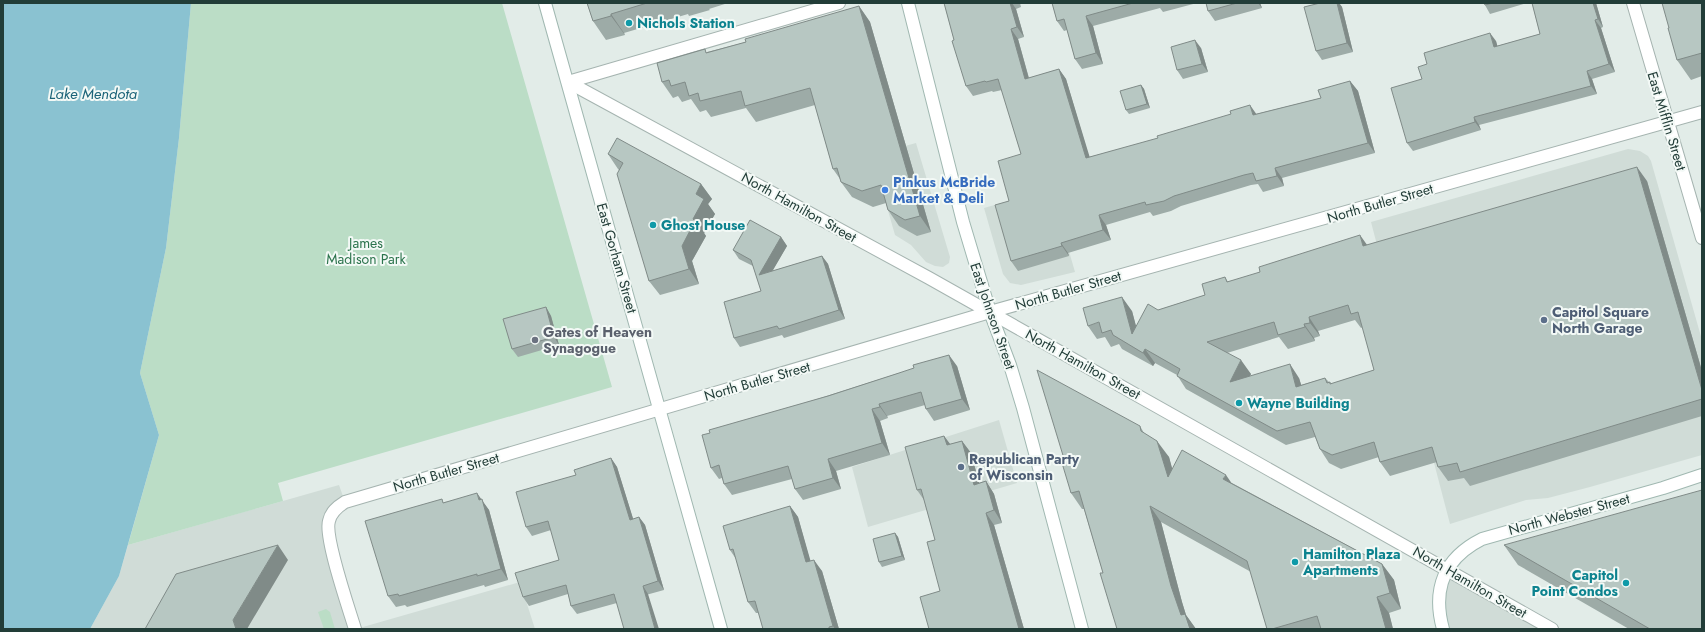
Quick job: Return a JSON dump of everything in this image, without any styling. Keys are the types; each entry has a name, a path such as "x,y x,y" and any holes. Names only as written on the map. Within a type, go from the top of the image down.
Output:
{"street":[{"name":"East Gorham Street","path":"544,3 568,82 721,629"},
{"path":"568,82 839,3"},
{"name":"East Johnson Street","path":"908,3 963,222 990,312 1010,365 1023,408 1082,629"},
{"name":"East Mifflin Street","path":"1633,3 1702,238"},
{"name":"North Hamilton Street","path":"568,82 990,312 1552,629"},
{"name":"North Butler Street","path":"355,629 329,539 328,522 331,515 337,507 345,502 990,312 1702,112"},
{"name":"North Webster Street","path":"1443,629 1438,601 1439,586 1447,569 1467,546 1482,538 1663,488 1702,475"}],"shaded area":[{"path":"916,143 950,257 949,263 943,267 935,266 926,262 911,245 895,235 872,155"},
{"name":"Capitol Square North Garage","path":"1628,149 1640,151 1648,156 1651,161 1702,340 1702,455 1548,498 1526,500 1450,524 1371,222"},
{"path":"1051,189 1075,272 1021,285 1010,283 1003,274 984,208"},
{"path":"999,420 1017,483 868,527 852,467"},
{"path":"339,485 345,502 328,522 355,629 90,629 119,576 128,545"},
{"path":"1447,569 1552,629 1443,629"},
{"path":"520,582 535,629 356,629"}],"green space":[{"name":"James Madison Park","path":"191,3 502,3 612,387 278,483 283,501 128,545 159,435 140,373 166,248 179,138"},
{"path":"326,609 330,612 335,629 324,629 318,612"}],"water":[{"name":"Lake Mendota","path":"3,3 191,3 179,138 166,248 140,373 159,435 119,576 90,629 3,629"}],"building":[{"path":"587,3 647,3 593,21"},
{"path":"944,3 1010,3 1017,27 1011,29 1025,79 1059,69 1086,158 1158,138 1157,136 1231,114 1230,111 1250,105 1253,115 1321,98 1318,90 1350,81 1368,143 1275,168 1277,176 1256,181 1253,173 1174,196 1164,201 1146,205 1145,202 1099,215 1103,230 1061,243 1062,246 1011,261 995,205 1009,201 998,161 1021,154 998,79 966,86 952,41 954,40"},
{"path":"1052,3 1133,3 1086,16 1096,53 1075,59 1064,19 1057,21"},
{"path":"1206,3 1237,3 1208,11"},
{"path":"1320,3 1337,3 1347,43 1316,51 1304,7"},
{"path":"1532,3 1593,3 1598,19 1595,20 1609,64 1587,71 1591,86 1474,117 1475,122 1407,143 1391,88 1422,79 1418,67 1427,64 1424,53 1490,33 1494,47 1540,34"},
{"path":"1662,3 1702,3 1702,53 1677,60"},
{"path":"859,6 920,216 905,220 888,210 881,185 862,191 841,182 837,168 833,169 810,88 745,106 741,91 700,101 698,93 689,96 685,82 671,86 669,80 662,82 657,63 705,49 706,53 746,42 745,39"},
{"path":"1195,40 1202,64 1177,70 1171,47"},
{"path":"1141,85 1147,104 1126,110 1120,91"},
{"path":"617,138 701,184 696,194 704,199 693,219 695,221 682,246 689,269 649,281 617,174 623,163 608,154"},
{"name":"Capitol Square North Garage","path":"1637,167 1702,390 1702,399 1460,472 1457,463 1438,467 1432,447 1380,462 1374,442 1332,455 1320,449 1310,422 1277,431 1177,376 1180,369 1145,349 1143,353 1113,335 1111,330 1102,333 1099,322 1088,326 1083,308 1122,297 1132,334 1148,304 1158,310 1205,295 1202,284 1225,277 1227,282 1260,272 1259,267 1360,235 1363,246","holes":["1348,305 1351,314 1358,312 1374,370 1330,384 1330,382 1327,383 1325,378 1296,387 1290,364 1230,382 1241,360 1207,342 1274,322 1278,335 1305,327 1304,324 1310,323 1309,317"]},
{"path":"750,220 781,237 759,275 822,256 839,310 779,329 777,326 734,338 724,302 761,291 751,260 733,250"},
{"name":"Gates of Heaven Synagogue","path":"546,307 554,337 512,349 503,319"},
{"path":"949,355 962,399 926,409 921,392 879,404 880,407 872,409 882,443 828,459 833,478 795,489 788,466 724,484 719,465 711,468 702,435 710,433 709,430 828,396 914,368 913,365"},
{"path":"1037,370 1140,426 1141,431 1157,441 1168,477 1182,450 1226,475 1223,479 1382,564 1390,593 1377,597 1386,629 1321,629 1317,616 1272,629 1267,629 1247,561 1150,506 1171,586 1181,615 1185,614 1190,629 1117,629 1100,573 1103,573 1079,491 1071,493 1062,463 1065,462"},
{"path":"944,436 947,445 962,441 974,485 986,481 994,510 986,513 1019,629 929,629 920,597 940,591 927,542 935,540 921,489 917,490 905,447"},
{"path":"611,458 630,520 639,517 658,581 643,586 655,629 624,629 614,594 571,606 566,585 523,597 515,573 559,560 548,521 526,527 516,492 576,475 574,470"},
{"name":"Capitol Point Condos","path":"1702,490 1702,629 1650,629 1504,545"},
{"path":"477,493 479,500 482,499 501,569 477,576 477,574 399,596 398,594 388,596 365,521 442,499 443,503"},
{"path":"790,506 806,562 814,560 833,626 829,627 829,629 763,629 755,601 748,602 733,549 730,550 723,526"},
{"path":"895,533 902,556 879,562 873,539"},
{"path":"278,545 233,620 236,629 145,629 176,574"}],"place":[{"name":"Nichols Station","path":"629,23"},
{"name":"Pinkus McBride Market & Deli","path":"885,190"},
{"name":"Ghost House","path":"653,225"},
{"name":"Capitol Square North Garage","path":"1544,320"},
{"name":"Gates of Heaven Synagogue","path":"535,340"},
{"name":"Wayne Building","path":"1239,403"},
{"name":"Republican Party of Wisconsin","path":"961,467"},
{"name":"Hamilton Plaza Apartments","path":"1295,562"},
{"name":"Capitol Point Condos","path":"1626,583"}]}
